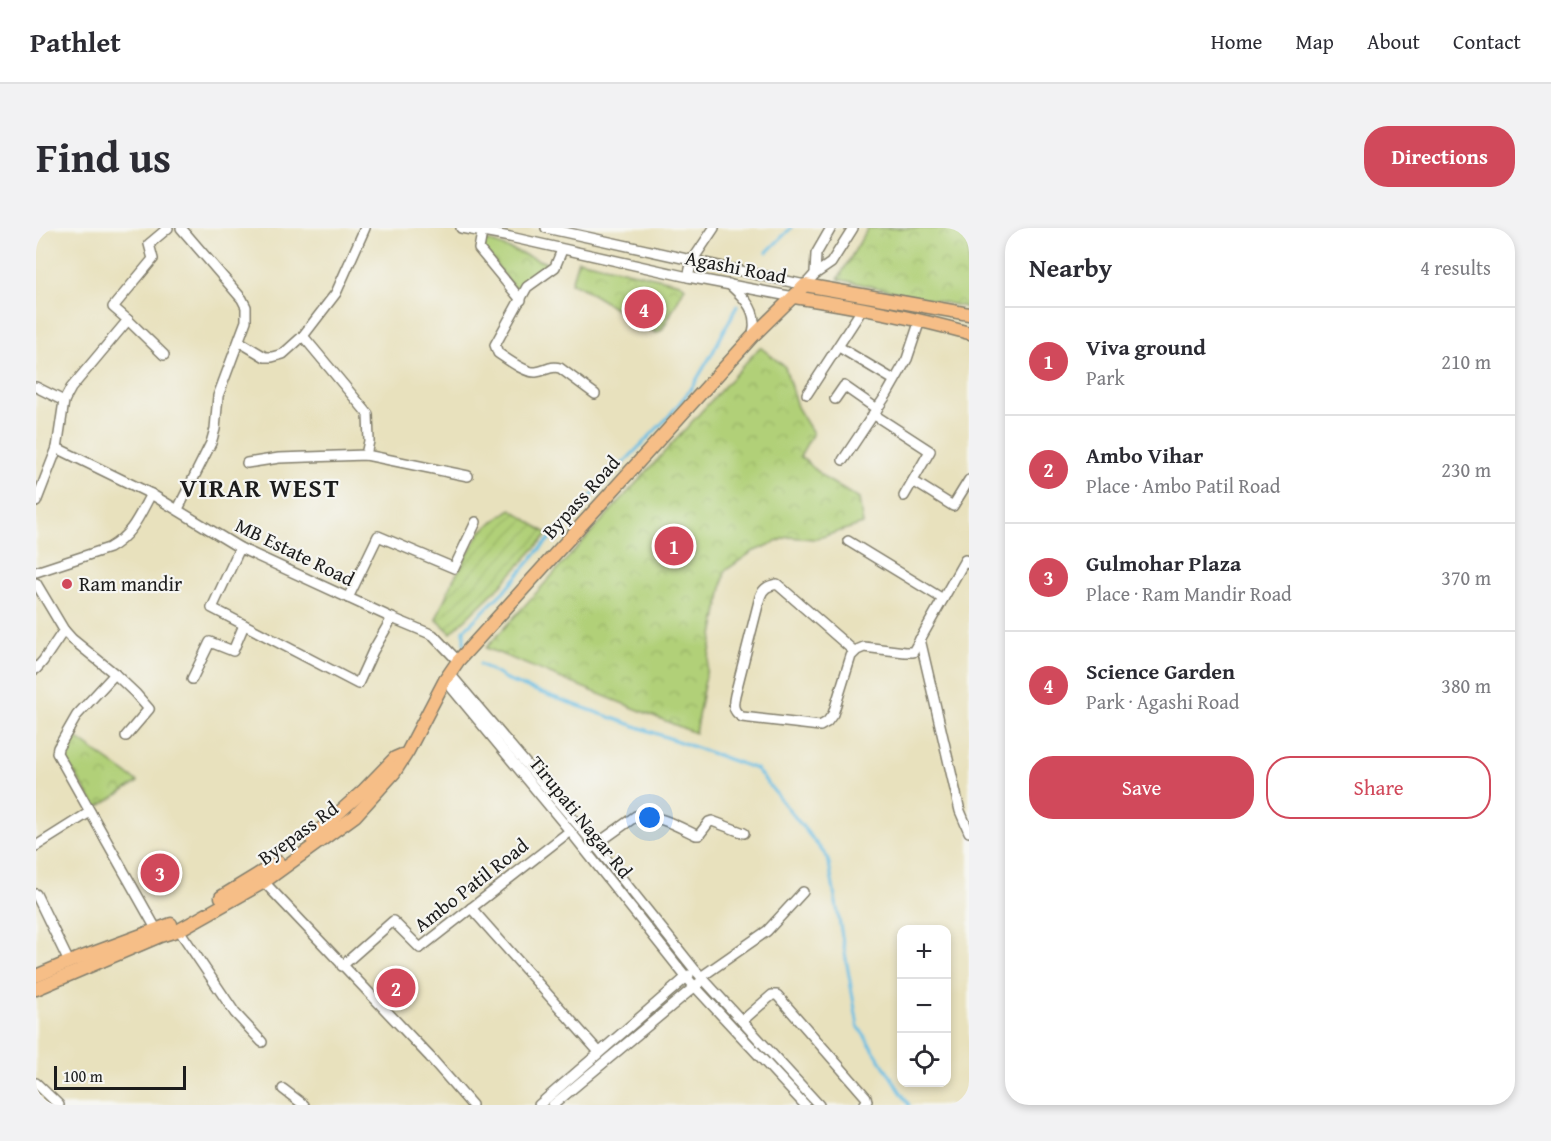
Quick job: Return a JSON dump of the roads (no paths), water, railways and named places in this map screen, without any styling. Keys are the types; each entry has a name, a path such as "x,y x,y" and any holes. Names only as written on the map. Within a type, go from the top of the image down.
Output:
{"main road":[{"name":"Bypass Road","path":"408,752 447,677 458,661 752,338 805,285"},
{"path":"805,285 969,314"},
{"path":"794,297 863,308 969,333"},
{"path":"36,976 69,962 158,933 179,930 262,878 335,818 395,758 408,752"},
{"name":"Byepass Rd","path":"262,878 355,816 393,773 408,752"},
{"path":"36,989 158,933 262,878"}],"street":[{"path":"164,355 114,307 153,259 150,243 168,228"},
{"path":"178,509 211,443 215,429 218,396 246,321 246,307 242,299 181,228"},
{"path":"240,342 265,357 272,357 283,354 303,336 336,293 365,228"},
{"name":"Agashi Road","path":"461,228 499,231 562,250 794,297"},
{"name":"Agashi Road","path":"546,228 805,285"},
{"path":"688,277 692,261 714,228"},
{"path":"815,274 816,254 831,228"},
{"path":"805,285 815,274 831,263 853,228"},
{"path":"481,238 479,249 521,300"},
{"path":"562,250 555,267 527,287 495,345 498,353 527,371 539,372 550,367 560,368 594,394"},
{"path":"729,284 746,300 752,312 755,320 752,338"},
{"path":"807,394 863,308"},
{"path":"36,502 57,448 64,402 71,388 128,320"},
{"path":"843,460 907,359 920,320"},
{"path":"303,336 368,414 369,441 366,455"},
{"path":"839,346 894,380"},
{"path":"835,399 844,386 875,412 930,451 904,496"},
{"path":"36,387 64,402"},
{"name":"MB Estate Road","path":"57,448 151,494 240,548 433,635 458,661"},
{"path":"247,463 279,458 366,455 468,476"},
{"path":"913,481 953,506 969,480"},
{"path":"36,572 118,543 128,534 151,494"},
{"path":"348,598 378,536 454,568 477,522"},
{"path":"849,541 943,599"},
{"path":"240,548 212,608 358,684 392,618"},
{"path":"855,652 777,584 771,585 762,591 760,597 735,694 733,704 735,711 742,717 820,726 827,722 833,714 851,656 864,647 913,652 968,559"},
{"path":"36,583 64,630 80,647 115,674 149,709 126,736"},
{"path":"192,679 210,642 233,651 244,625"},
{"path":"36,669 64,630"},
{"path":"920,639 960,811 969,832"},
{"path":"115,674 77,715 57,751 158,933"},
{"path":"447,677 467,692 700,975 819,1105"},
{"name":"Tirupati Nagar Rd","path":"447,677 686,977 805,1105"},
{"path":"36,846 90,812"},
{"path":"586,852 636,816 645,815 668,821 696,835 712,820 744,833"},
{"name":"Ambo Patil Road","path":"342,966 393,921 420,948 570,831"},
{"path":"262,878 472,1105"},
{"path":"553,1105 599,1052 686,977 700,975 767,931 803,892"},
{"path":"36,894 69,962"},
{"path":"471,908 599,1052"},
{"path":"179,930 235,1013 262,1042"},
{"path":"539,1105 580,1076 695,986 700,975"},
{"path":"742,1022 772,995 777,995 866,1097 867,1101 864,1105"},
{"path":"36,1083 59,1105"},
{"path":"284,1089 304,1105"}],"waterway":[{"path":"767,252 791,228"},
{"path":"464,644 464,630 507,588 540,549 668,417 691,389 737,306"},
{"path":"480,664 511,682 756,769 828,858 858,1026 909,1105"}],"place":[{"name":"Science Garden","path":"644,309"},
{"name":"Viva ground","path":"674,546"},
{"name":"Ram mandir","path":"67,584"},
{"name":"Gulmohar Plaza","path":"160,873"},
{"name":"Ambo Vihar","path":"396,988"}],"district":[{"name":"VIRAR WEST","path":"260,488"}]}
